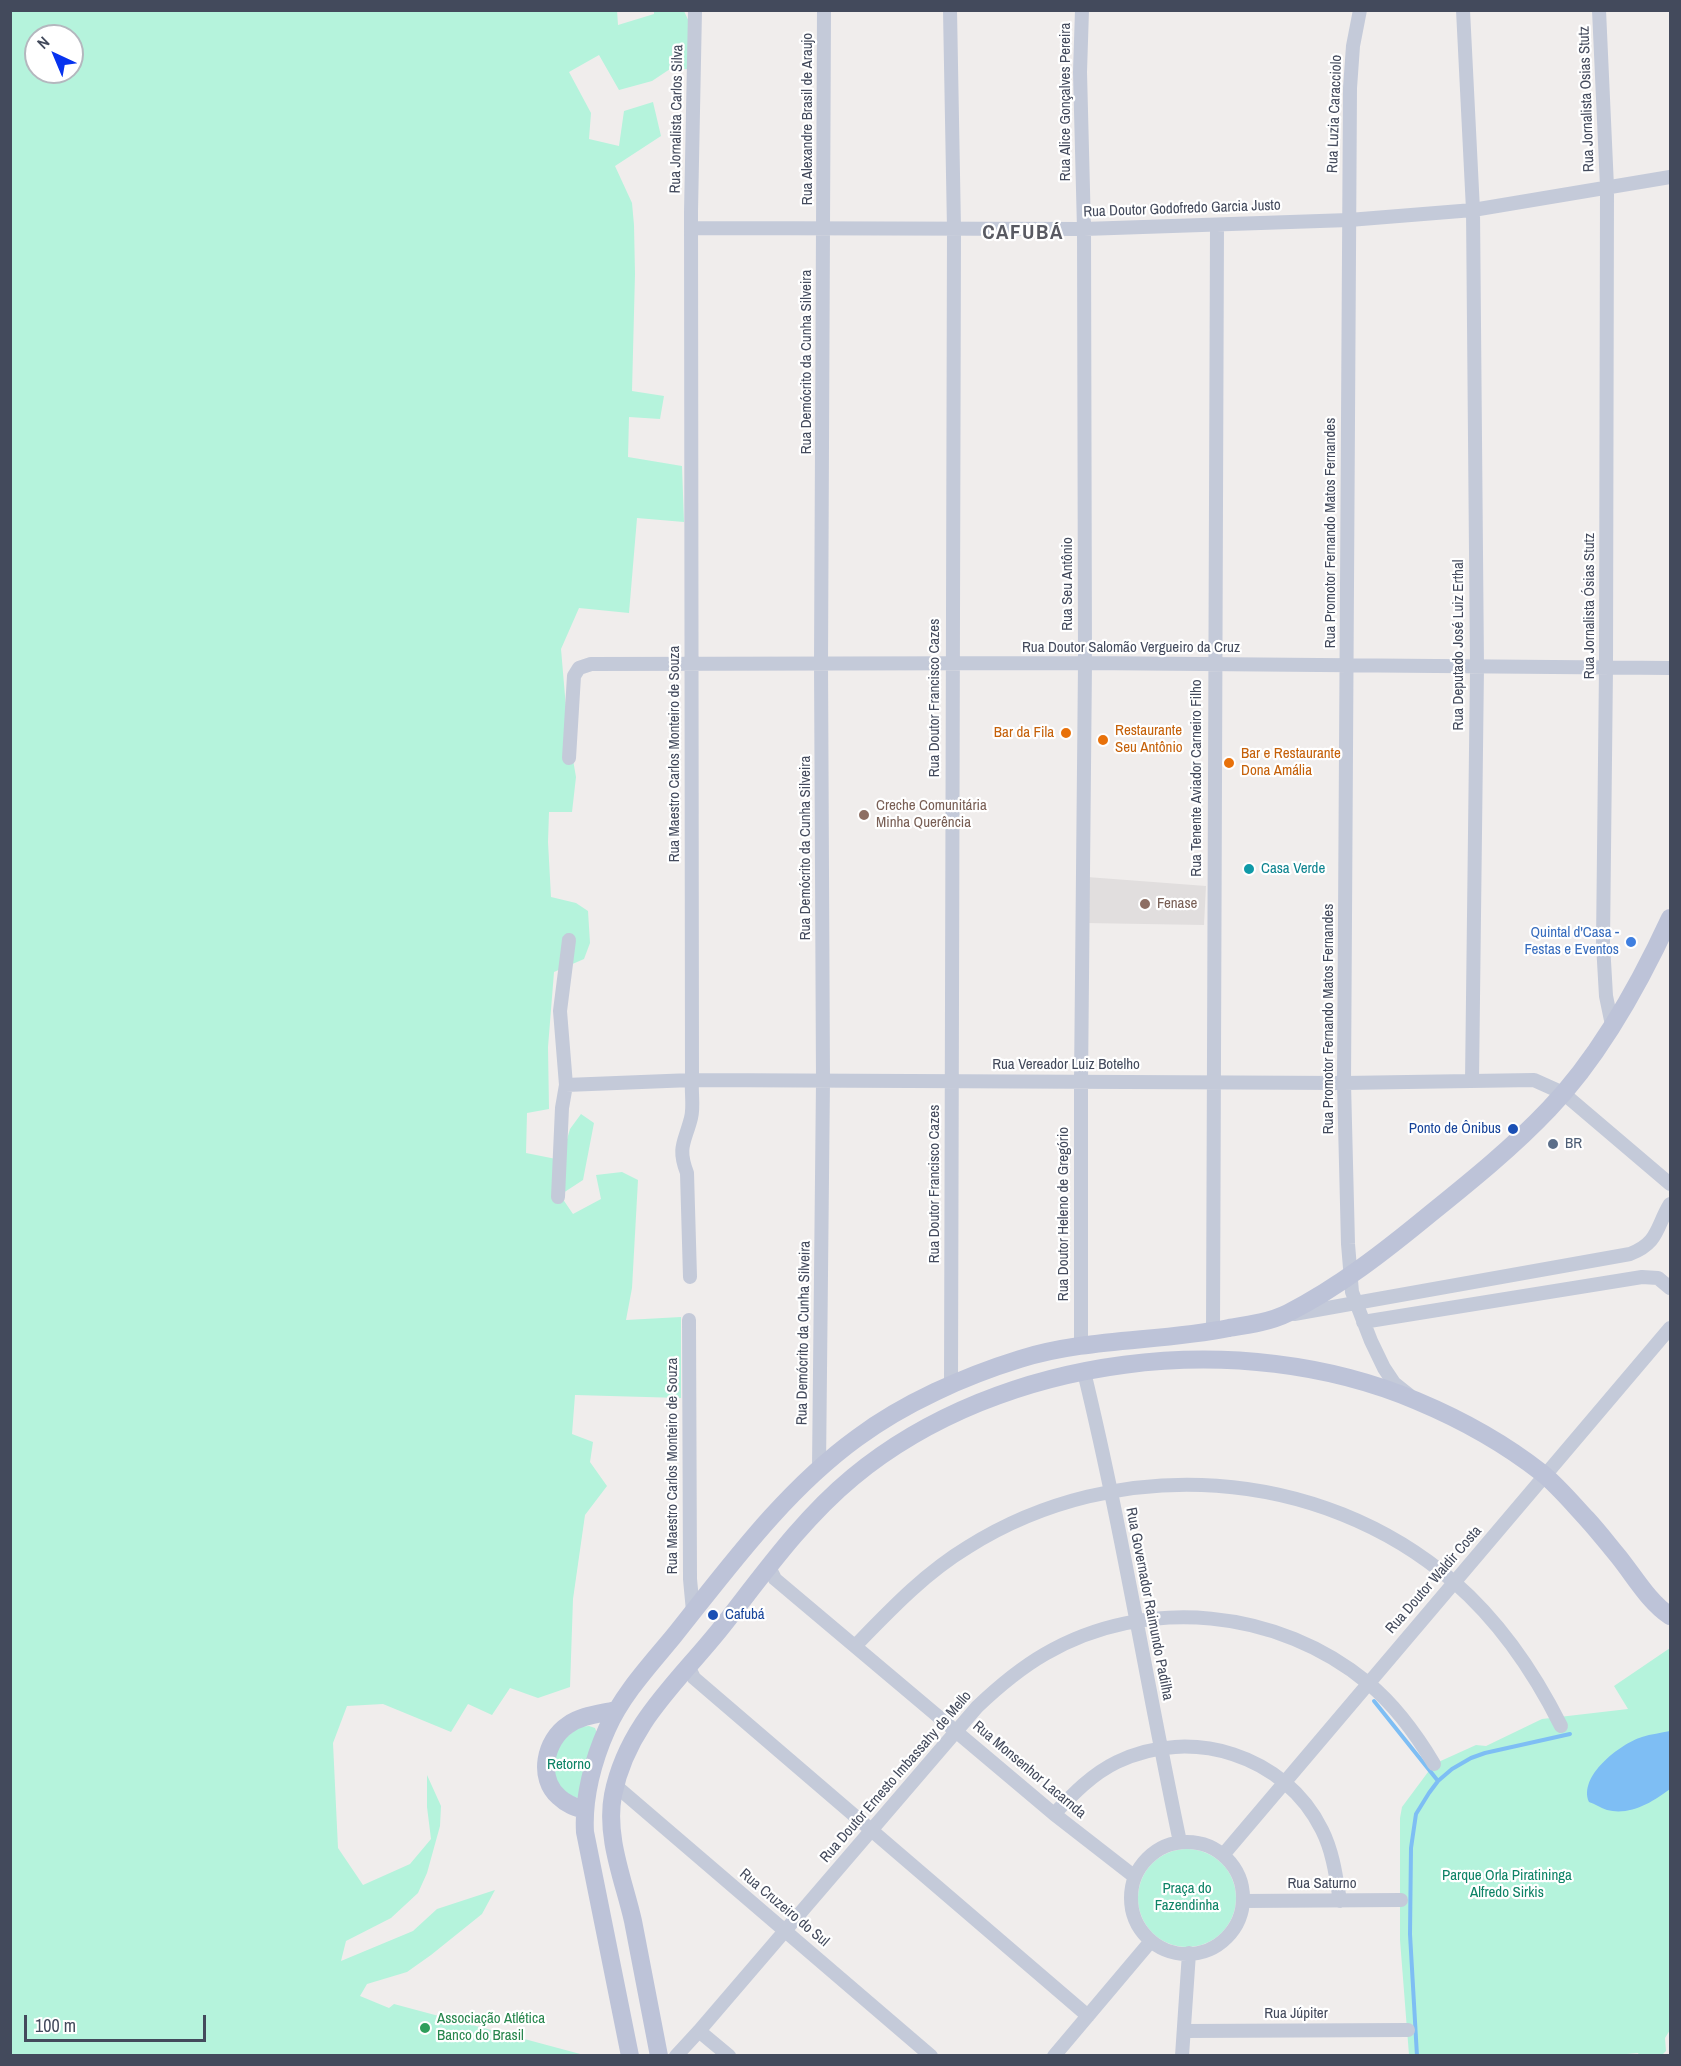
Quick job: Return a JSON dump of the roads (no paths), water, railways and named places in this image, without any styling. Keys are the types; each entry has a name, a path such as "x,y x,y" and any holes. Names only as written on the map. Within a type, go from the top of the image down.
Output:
{"main road":[{"path":"630,2055 588,1853 584,1810 597,1755 616,1710 645,1670 766,1524 819,1468 862,1434 951,1383 1023,1358 1081,1346 1213,1331 1282,1317 1330,1290 1410,1230 1543,1116 1589,1060 1612,1025 1671,918"},
{"path":"659,2055 615,1847 612,1801 626,1754 651,1710 827,1500 876,1460 965,1409 1025,1386 1084,1372 1163,1362 1224,1359 1289,1366 1331,1374 1417,1401 1500,1444 1545,1476 1587,1519 1655,1605 1671,1616"},
{"path":"584,1810 570,1805 558,1796 552,1787 545,1767 550,1744 557,1734 570,1723 616,1710"},
{"path":"584,1810 603,1798 615,1786"}],"street":[{"name":"Rua Jornalista Carlos Silva","path":"692,228 695,10"},
{"name":"Rua Alexandre Brasil de Araujo","path":"824,10 825,227"},
{"name":"Rua Doutor Francisco Cazes","path":"950,10 954,229 951,1383"},
{"name":"Rua Alice Gonçalves Pereira","path":"1082,10 1080,72 1084,229"},
{"name":"Rua Luzia Caracciolo","path":"1349,220 1351,64 1360,10"},
{"name":"Rua Deputado José Luiz Erthal","path":"1463,10 1473,210 1477,667 1472,1081"},
{"name":"Rua Jornalista Osias Stutz","path":"1599,10 1606,187"},
{"name":"Rua Doutor Godofredo Garcia Justo","path":"692,228 1084,229 1349,220 1473,210 1671,177"},
{"name":"Rua Jornalista Ósias Stutz","path":"1606,187 1606,667 1603,944 1606,996 1612,1025"},
{"name":"Rua Promotor Fernando Matos Fernandes","path":"1349,220 1344,1083 1348,1244 1355,1302 1363,1322 1384,1368 1394,1383 1417,1401"},
{"name":"Rua Tenente Aviador Carneiro Filho","path":"1213,1331 1217,225"},
{"name":"Rua Demócrito da Cunha Silveira","path":"819,1468 824,1081 821,663 825,227"},
{"name":"Rua Maestro Carlos Monteiro de Souza","path":"690,1276 687,1173 682,1161 682,1146 691,1118 692,1080 692,228"},
{"name":"Rua Seu Antônio","path":"1080,1082 1085,663 1084,229"},
{"name":"Rua Doutor Salomão Vergueiro da Cruz","path":"569,758 574,676 579,668 591,664 1085,663 1671,668"},
{"path":"558,1197 562,1108 566,1085 560,1011 569,940"},
{"name":"Rua Vereador Luiz Botelho","path":"566,1085 692,1080 1344,1083 1534,1080 1563,1093 1671,1184"},
{"name":"Rua Doutor Heleno de Gregório","path":"1080,1082 1081,1346"},
{"path":"1282,1317 1630,1254 1648,1245 1657,1234 1671,1204"},
{"path":"1363,1322 1642,1277 1654,1277 1666,1284"},
{"name":"Rua Maestro Carlos Monteiro de Souza","path":"689,1320 690,1579 693,1611"},
{"name":"Rua Doutor Waldir Costa","path":"1223,1855 1671,1328"},
{"name":"Rua Governador Raimundo Padilha","path":"1084,1372 1137,1621 1180,1842"},
{"path":"856,1646 927,1576 968,1546 1012,1523 1059,1504 1110,1491 1157,1485 1207,1484 1246,1488 1290,1496 1330,1509 1369,1526 1406,1546 1454,1582 1500,1629 1526,1663 1548,1698 1561,1726"},
{"name":"Rua Monsenhor Lacarnda","path":"770,1567 775,1579 1054,1814 1135,1877"},
{"name":"Rua Doutor Ernesto Imbassahy de Mello","path":"676,2055 699,2031 955,1730 998,1687 1046,1653 1100,1630 1137,1621 1187,1617 1216,1618 1279,1633 1309,1645 1338,1661 1368,1683 1388,1702 1410,1726 1434,1764"},
{"path":"690,1666 694,1678 1088,2016"},
{"path":"1054,1814 1083,1784 1099,1772 1135,1754 1160,1748 1194,1746 1233,1753 1268,1770 1298,1796 1321,1828 1335,1865 1340,1900"},
{"name":"Rua Cruzeiro do Sul","path":"615,1786 931,2055"},
{"path":"1180,1842 1203,1844 1223,1855 1237,1872 1242,1886 1243,1901 1236,1924 1226,1938 1205,1951 1189,1953 1167,1950 1151,1941 1139,1927 1133,1911 1131,1894 1135,1877 1145,1860 1161,1848 1180,1842"},
{"name":"Rua Saturno","path":"1243,1901 1401,1900"},
{"path":"1054,2055 1151,1941"},
{"path":"1182,2055 1189,1953"},
{"name":"Rua Júpiter","path":"1184,2031 1408,2030"},
{"path":"699,2031 729,2055"}],"water":[{"path":"1670,1731 1670,1789 1641,1807 1624,1811 1607,1810 1589,1802 1587,1792 1590,1782 1603,1762 1633,1741"}],"waterway":[{"path":"1374,1701 1438,1781"},
{"path":"1417,2056 1410,1934 1411,1848 1416,1814 1438,1781 1452,1769 1471,1758 1570,1734"}],"place":[{"name":"Bar da Fila","path":"1066,733"},
{"name":"Restaurante Seu Antônio","path":"1103,740"},
{"name":"Bar e Restaurante Dona Amália","path":"1229,763"},
{"name":"Creche Comunitária Minha Querência","path":"864,815"},
{"name":"Casa Verde","path":"1249,869"},
{"name":"Fenase","path":"1145,904"},
{"name":"Quintal d'Casa - Festas e Eventos","path":"1631,942"},
{"name":"Ponto de Ônibus","path":"1513,1129"},
{"name":"BR","path":"1553,1144"},
{"name":"Cafubá","path":"713,1615"},
{"name":"Associação Atlética Banco do Brasil","path":"425,2028"}],"district":[{"name":"CAFUBÁ","path":"1023,233"}],"park label":[{"name":"Retorno","path":"569,1765"},
{"name":"Parque Orla Piratininga Alfredo Sirkis","path":"1507,1884"},
{"name":"Praça do Fazendinha","path":"1187,1898"}]}
